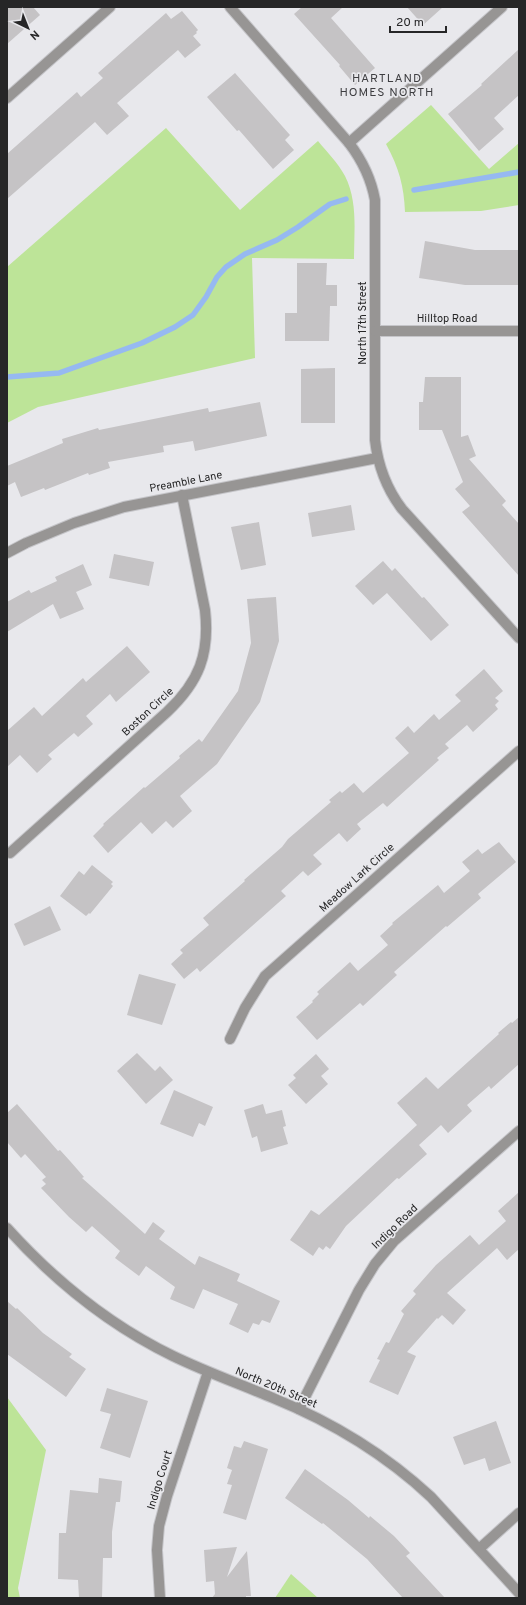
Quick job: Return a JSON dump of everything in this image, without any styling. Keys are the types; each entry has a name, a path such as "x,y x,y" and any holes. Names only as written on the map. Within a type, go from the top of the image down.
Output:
{"street":[{"path":"7,98 110,7"},
{"name":"North 17th Street","path":"230,7 349,143 359,156 368,172 375,200 375,440 377,458 386,484 402,509 519,638"},
{"path":"349,143 502,7"},
{"name":"Hilltop Road","path":"375,331 519,331"},
{"name":"Preamble Lane","path":"7,553 26,543 74,523 124,507 377,458"},
{"name":"Boston Circle","path":"10,853 168,712 185,694 198,674 203,657 207,630 205,610 182,495"},
{"name":"Meadow Lark Circle","path":"230,1039 245,1008 265,976 519,750"},
{"name":"Indigo Road","path":"300,1409 359,1290 375,1264 394,1241 519,1131"},
{"name":"North 20th Street","path":"7,1228 50,1272 66,1286 107,1317 150,1344 208,1372 300,1409 348,1434 388,1461 431,1497 519,1593"},
{"name":"Indigo Court","path":"160,1598 157,1550 160,1521 208,1372"},
{"path":"479,1549 519,1514"}],"green space":[{"path":"431,105 489,169 519,143 519,205 481,211 405,212 400,177 386,144"},
{"path":"166,128 240,210 318,141 339,167 349,186 354,206 354,259 252,258 255,358 38,407 7,423 7,267"},
{"path":"7,1397 46,1450 18,1588 20,1598 7,1598"},
{"path":"291,1574 318,1598 275,1598"}],"building":[{"path":"7,7 33,7 40,15 7,44"},
{"path":"302,7 343,7 331,18 375,68 355,85 339,66 340,65 294,14"},
{"path":"407,7 443,7 423,25"},
{"path":"182,11 198,30 193,36 201,45 185,58 178,50 117,103 129,116 107,135 95,122 7,199 7,154 77,92 81,97 103,78 98,73 166,13 171,19"},
{"path":"519,49 519,95 494,118 504,129 479,151 448,114 482,85 481,84"},
{"path":"235,73 290,135 285,140 294,150 273,169 239,130 237,131 207,97"},
{"path":"425,241 475,250 519,250 519,285 465,285 419,278"},
{"path":"297,263 327,263 326,285 337,285 337,306 330,306 329,341 285,341 285,313 297,313"},
{"path":"335,368 335,423 301,423 301,369"},
{"path":"425,377 461,377 461,437 468,435 476,456 469,459 506,501 502,505 519,524 519,576 462,512 470,506 455,489 463,482 442,430 419,430 419,402 423,402"},
{"path":"260,402 267,436 195,451 193,441 163,446 164,452 108,462 110,468 89,475 88,473 45,490 44,488 21,497 15,482 7,486 7,466 63,443 62,439 98,428 99,430 208,408 209,412"},
{"path":"351,505 355,530 312,537 308,513"},
{"path":"259,522 266,565 241,570 231,527"},
{"path":"114,554 154,562 149,586 109,578"},
{"path":"383,561 392,571 395,568 449,625 431,641 387,593 373,605 355,586"},
{"path":"83,564 92,585 76,592 84,609 60,619 53,604 7,632 7,602 29,590 31,593 57,581 55,577"},
{"path":"276,597 279,641 260,702 217,764 180,796 192,811 173,828 166,821 152,834 141,822 108,853 93,836 104,825 103,824 144,787 145,788 180,758 179,756 199,739 202,742 238,691 251,643 247,599"},
{"path":"127,646 150,672 116,702 110,694 86,716 93,724 78,737 74,733 48,755 52,759 37,773 20,755 7,767 7,731 34,707 42,716 83,678 86,682"},
{"path":"484,669 503,691 495,698 499,701 495,705 498,709 473,732 467,725 445,744 449,748 437,758 439,760 387,807 383,803 357,824 361,829 347,842 339,833 313,855 322,864 308,876 303,871 281,891 286,896 200,972 197,968 184,979 171,964 183,953 180,950 209,925 203,918 282,847 288,839 331,802 329,800 340,791 342,793 354,783 363,793 409,753 395,738 408,726 414,733 434,714 439,720 461,701 455,695"},
{"path":"499,842 516,862 478,894 481,898 447,927 446,926 394,972 397,975 363,1006 360,1003 317,1040 296,1017 313,1002 312,1001 319,994 317,992 350,962 358,971 388,945 380,936 393,924 392,923 438,885 444,893 470,871 462,862 478,849 482,854"},
{"path":"92,865 113,882 111,884 113,886 90,914 89,913 86,916 60,896 79,871 84,875"},
{"path":"50,906 61,930 24,946 14,924"},
{"path":"139,974 176,984 162,1025 127,1015"},
{"path":"519,1017 519,1064 491,1089 489,1086 467,1105 472,1111 448,1133 441,1125 419,1145 427,1154 399,1179 397,1178 346,1226 330,1249 326,1246 323,1250 319,1247 313,1256 290,1240 311,1210 319,1215 417,1125 397,1103 426,1077 438,1089 499,1034 498,1033"},
{"path":"137,1053 155,1071 160,1066 173,1080 146,1104 117,1071"},
{"path":"316,1054 329,1069 321,1076 328,1084 306,1104 288,1085 296,1078 293,1075"},
{"path":"174,1090 213,1107 205,1126 199,1123 193,1137 160,1124"},
{"path":"17,1104 58,1151 60,1150 84,1177 82,1178 145,1234 153,1222 165,1231 159,1239 195,1265 199,1256 240,1274 237,1281 280,1301 270,1323 262,1320 259,1325 253,1323 248,1333 229,1324 238,1304 203,1289 194,1309 170,1299 175,1287 146,1266 139,1276 115,1258 120,1251 92,1226 86,1232 69,1217 41,1188 46,1184 42,1180 46,1177 25,1154 21,1158 7,1142 7,1113"},
{"path":"263,1104 266,1114 282,1110 286,1126 283,1127 288,1144 261,1152 257,1136 252,1138 244,1110"},
{"path":"519,1192 519,1249 507,1260 497,1248 447,1293 466,1310 453,1325 442,1315 438,1319 437,1318 407,1352 416,1356 398,1395 369,1382 380,1360 377,1359 386,1342 389,1343 404,1314 401,1311 416,1294 413,1291 436,1265 470,1235 479,1245 506,1221 498,1211"},
{"path":"7,1301 16,1309 17,1308 43,1333 72,1354 69,1357 86,1369 66,1397 7,1354"},
{"path":"107,1388 148,1401 130,1458 100,1448 111,1414 100,1411"},
{"path":"496,1421 511,1463 489,1471 485,1458 464,1465 453,1437"},
{"path":"244,1441 268,1449 246,1520 223,1513 232,1485 227,1484 232,1470 227,1468 234,1446 241,1448"},
{"path":"305,1469 348,1500 369,1518 370,1516 394,1536 410,1553 406,1556 445,1598 403,1598 367,1559 323,1523 322,1524 285,1498"},
{"path":"99,1478 122,1481 120,1502 116,1502 112,1532 112,1558 103,1558 102,1598 79,1598 78,1580 58,1579 59,1533 66,1533 70,1490 98,1493"},
{"path":"237,1547 227,1577 247,1551 251,1596 246,1596 246,1598 212,1598 215,1594 214,1581 206,1582 204,1550"}],"waterway":[{"path":"414,190 519,172"},
{"path":"7,377 59,373 142,343 175,327 193,315 206,297 217,277 226,267 245,254 277,240 330,204 346,199"}],"district":[{"name":"HARTLAND HOMES NORTH","path":"387,86"}]}
